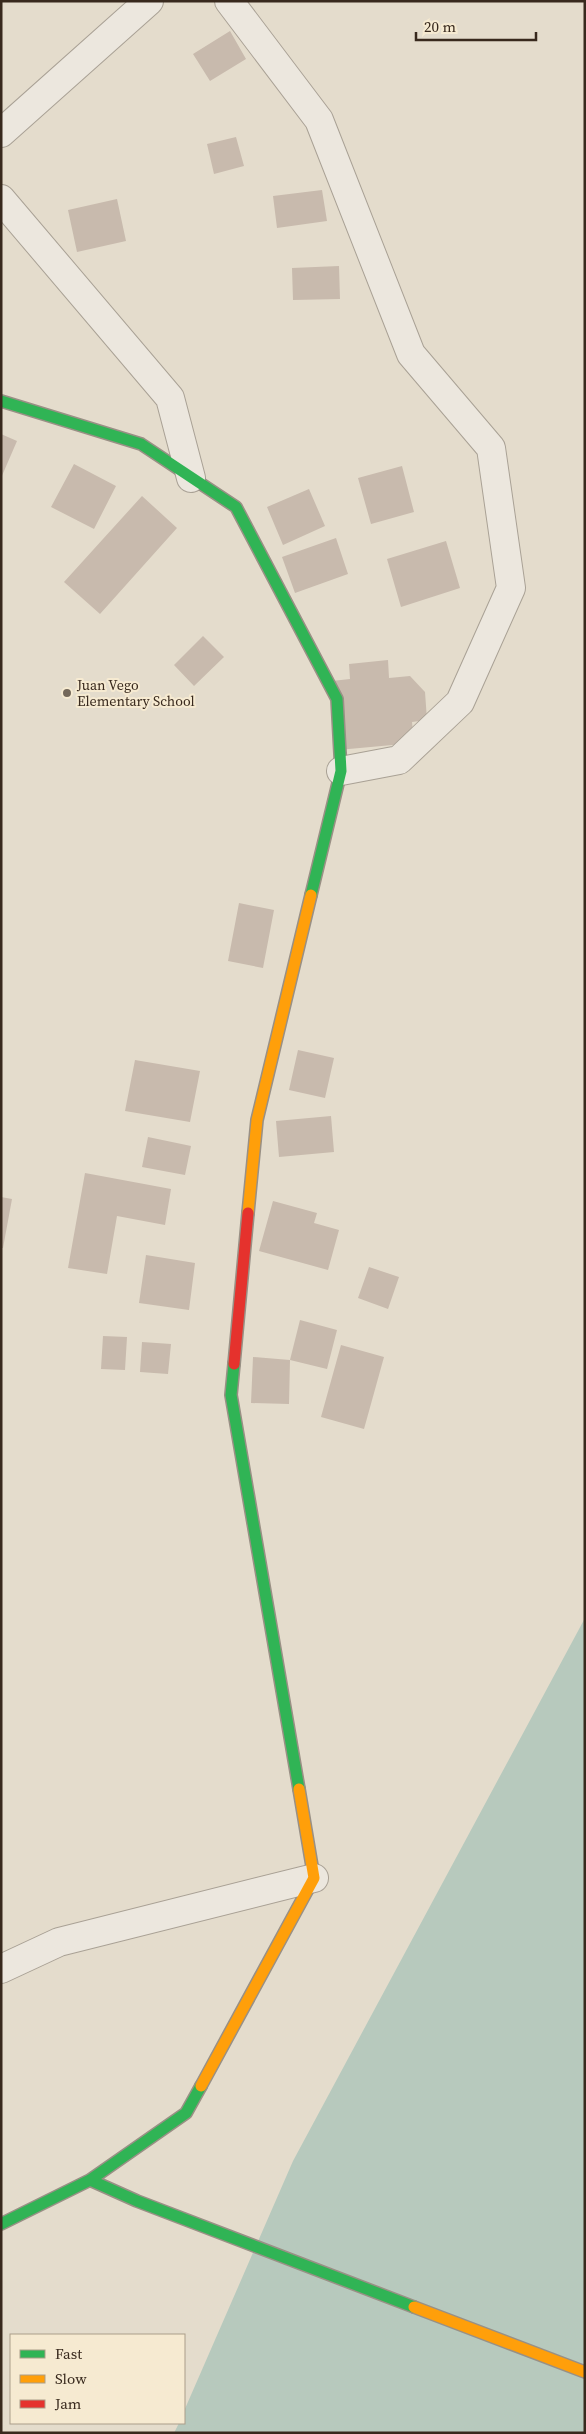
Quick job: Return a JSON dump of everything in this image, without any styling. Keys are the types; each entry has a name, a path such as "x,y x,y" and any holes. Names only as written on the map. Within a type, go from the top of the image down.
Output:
{"street":[{"path":"1,133 149,1"},
{"path":"229,1 319,120 411,354 491,448 512,588 460,702 399,760 341,771"},
{"path":"1,199 170,398 191,478"},
{"path":"1,401 141,444 236,507 337,699 341,771 258,1120 231,1395 314,1878 186,2112 90,2180 1,2224"},
{"path":"1,1969 59,1942 314,1878"},
{"path":"90,2180 137,2201 585,2372"}],"shaded area":[{"path":"585,1618 585,2433 174,2433 178,2424 185,2424 185,2409 293,2161"}],"building":[{"path":"230,31 246,59 210,81 193,54"},
{"path":"236,137 244,166 214,174 207,144"},
{"path":"322,190 327,221 277,228 273,196"},
{"path":"117,199 126,241 77,252 68,210"},
{"path":"339,266 340,299 293,300 292,268"},
{"path":"1,434 17,441 1,478"},
{"path":"74,464 116,486 94,529 51,507"},
{"path":"402,466 414,512 371,524 358,478"},
{"path":"309,489 325,526 283,545 267,507"},
{"path":"142,496 177,528 100,614 64,582"},
{"path":"336,538 348,574 295,593 282,557"},
{"path":"446,541 460,588 401,607 387,559"},
{"path":"203,636 224,657 194,686 174,665"},
{"path":"388,660 389,678 410,676 425,692 427,720 412,722 414,743 338,750 332,681 350,679 349,664"},
{"path":"239,903 274,910 263,968 228,961"},
{"path":"298,1050 334,1058 325,1098 289,1090"},
{"path":"135,1060 200,1071 190,1122 125,1111"},
{"path":"331,1116 334,1152 279,1157 276,1121"},
{"path":"148,1137 191,1146 185,1175 142,1167"},
{"path":"85,1173 171,1189 165,1225 117,1216 107,1274 68,1268"},
{"path":"1,1197 12,1199 3,1248 1,1248"},
{"path":"273,1201 317,1213 314,1223 339,1230 328,1270 259,1251"},
{"path":"146,1255 195,1263 189,1310 139,1303"},
{"path":"369,1267 399,1277 388,1309 358,1298"},
{"path":"300,1320 337,1330 327,1369 290,1360"},
{"path":"103,1336 127,1337 125,1370 101,1369"},
{"path":"142,1342 171,1344 168,1374 140,1372"},
{"path":"341,1345 384,1357 364,1429 321,1417"},
{"path":"253,1357 290,1360 289,1404 251,1403"}],"traffic: fast":[{"path":"1,401 141,444 236,507 337,699 341,771 311,895"},
{"path":"234,1364 231,1395 299,1789"},
{"path":"1,2224 90,2180 186,2113 201,2086"},
{"path":"90,2180 137,2201 414,2307"}],"traffic: slow":[{"path":"248,1213 257,1120 311,895"},
{"path":"201,2086 314,1878 299,1789"},
{"path":"414,2307 585,2372"}],"traffic: jam":[{"path":"234,1364 248,1213"}],"place":[{"name":"Juan Vego Elementary School","path":"67,693"}]}
